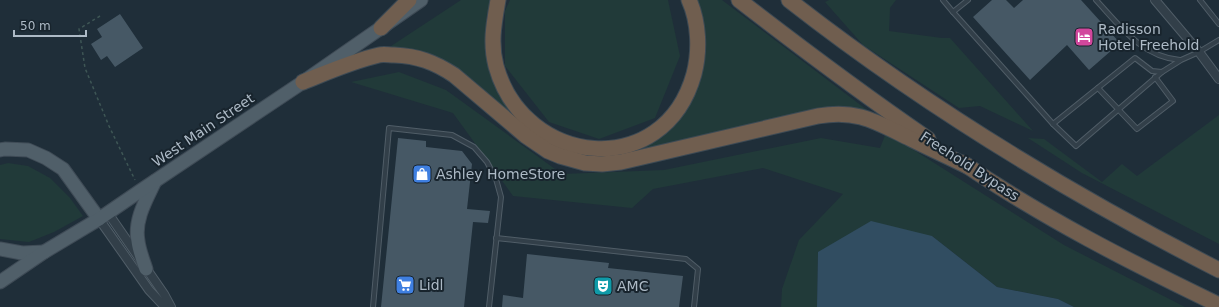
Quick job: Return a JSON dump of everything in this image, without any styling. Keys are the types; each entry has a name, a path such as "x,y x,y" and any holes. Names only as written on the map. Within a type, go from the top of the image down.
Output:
{"highway":[{"path":"380,28 409,0"},
{"path":"498,0 492,42 494,57 505,89 514,103 524,115 549,135 573,145 596,149 610,149 641,140 656,131 667,122 681,104 691,83 696,68 698,54 696,24 689,0"},
{"name":"Freehold Bypass","path":"739,0 810,55 884,109 1013,195 1155,274 1219,305"},
{"path":"789,0 896,78 964,124 1087,199 1219,270"},
{"path":"303,82 353,62 380,55 403,56 426,60 439,66 454,76 537,144 560,156 585,163 602,164 621,162 818,116 845,114 876,121 971,168"}],"main road":[{"name":"West Main Street","path":"0,282 44,252 156,181 421,0"},
{"path":"0,150 28,150 46,158 63,169 103,216"},
{"path":"146,269 137,241 138,228 142,209 156,181"},
{"path":"0,249 22,253 44,252"}],"street":[{"path":"1155,0 1199,52 1219,79"},
{"path":"103,216 146,269 171,307"},
{"path":"103,216 150,290 165,307"}],"lane":[{"path":"943,0 1010,76 1076,146 1155,77 1181,60 1199,52 1219,40"},
{"path":"953,12 968,0"},
{"path":"1096,0 1135,41 1143,47 1161,56 1181,60"},
{"path":"1200,0 1219,24"},
{"path":"1054,124 1135,58 1152,71 1162,72"},
{"path":"1098,88 1137,129 1173,101 1155,77"},
{"path":"373,307 389,128 452,136 474,147 487,162 496,179 501,197 489,307"},
{"path":"496,238 686,259 698,269 694,307"}],"path":[{"path":"100,16 80,29 85,68 109,126 140,191"}],"green space":[{"path":"461,0 491,0 486,18 486,55 497,91 518,120 480,91 385,50"},
{"path":"510,0 668,0 680,56 655,118 599,139 549,122 505,66 505,11"},
{"path":"695,0 722,0 875,116 841,110 623,155 655,141 687,109 704,60 701,13"},
{"path":"829,0 896,0 890,8 889,31 950,38 1033,131 980,106 959,108 863,45 825,2"},
{"path":"399,72 446,90 562,174 664,170 821,138 880,148 887,133 1064,245 1185,307 1074,307 1058,299 997,287 932,236 818,252 817,307 781,307 782,289 799,240 843,194 763,168 653,189 632,208 513,196 453,113 351,82"},
{"path":"1219,115 1219,244 1082,173 1028,138 1044,139 1102,182 1122,164 1137,176"},
{"path":"8,163 28,166 50,178 70,198 83,216 54,232 29,242 0,239 0,165"}],"water":[{"path":"871,221 932,236 997,287 1058,299 1074,307 817,307 818,252"}],"building":[{"name":"Radisson Hotel Freehold","path":"992,0 1006,0 1014,8 1023,0 1081,0 1120,43 1089,70 1067,45 1030,80 973,17"},
{"path":"120,14 143,48 115,67 107,56 101,60 91,44 102,37 97,29"},
{"path":"398,138 426,141 426,147 462,151 472,164 467,209 490,211 488,223 473,222 464,307 381,307"},
{"name":"AMC","path":"527,254 609,263 608,268 683,276 679,307 502,307 503,295 523,298"}],"place":[{"name":"Radisson Hotel Freehold","path":"1084,37"},
{"name":"Ashley HomeStore","path":"422,174"},
{"name":"Lidl","path":"405,285"},
{"name":"AMC","path":"603,286"}]}
